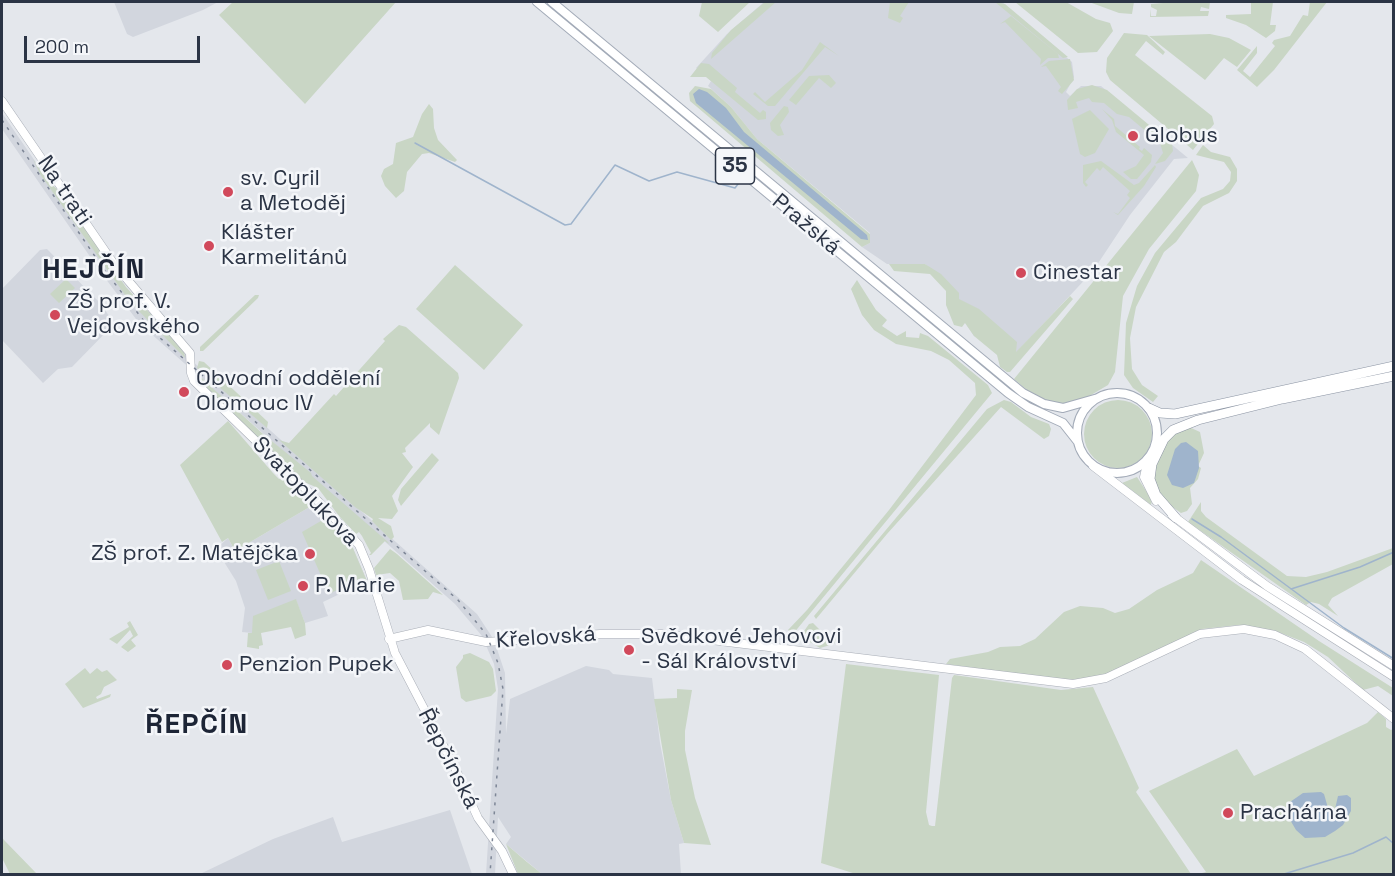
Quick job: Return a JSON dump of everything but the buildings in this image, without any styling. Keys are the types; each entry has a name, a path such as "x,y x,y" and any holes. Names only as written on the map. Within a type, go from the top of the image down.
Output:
{"highway":[{"path":"1149,408 1160,413 1175,414 1394,366"},
{"path":"1156,442 1165,429 1329,388 1394,376"},
{"path":"1176,518 1154,492 1150,479 1151,468 1168,434 1198,420"}],"main road":[{"name":"Pražská","path":"537,2 1008,393 1028,407 1063,423 1078,442"},
{"name":"Pražská","path":"552,2 1023,393 1044,404 1063,408 1075,407 1098,398"},
{"name":"Na trati","path":"2,101 114,264 190,353 190,365"},
{"name":"Svatoplukova","path":"190,365 196,383 356,541 369,569 389,639"},
{"path":"1394,666 1268,586 1157,502 1148,489 1143,471 1156,442 1157,426 1149,408 1138,399 1123,394 1111,394 1098,398 1088,406 1080,418 1078,442 1083,454 1093,466 1242,580 1394,678"},
{"path":"1093,466 1108,473 1124,473 1137,468 1148,459"},
{"name":"Křelovská","path":"389,639 428,630 482,642 623,633 704,639 1078,684 1106,678 1203,633 1253,630 1279,636 1305,649 1394,719"},
{"name":"Řepčínská","path":"389,639 478,818 502,851 513,874"}],"shaded area":[{"path":"114,2 218,2 133,37 127,34"},
{"path":"764,2 1002,2 1072,62 1074,77 1066,92 1070,96 1081,86 1101,86 1188,158 1174,159 1130,215 1093,271 1015,354 974,336 958,312 955,290 925,264 887,264 862,247 870,243 870,233 757,139 731,107 708,86 711,81 696,68 727,34"},
{"path":"2,113 109,269 164,336 477,614 494,640 505,673 506,734 510,699 586,666 609,670 613,674 652,678 660,743 671,800 684,843 679,844 681,874 542,874 506,844 511,837 498,817 495,874 486,874 498,689 494,664 482,636 455,604 139,323 102,274 2,129"},
{"name":"ZŠ prof. V. Vejdovského","path":"47,249 102,305 114,324 72,367 58,369 43,383 2,340 2,289 40,250"},
{"path":"313,505 352,546 367,581 323,602 328,616 305,623 296,600 252,633 242,632 245,608 236,581 216,549 228,538 235,551"},
{"path":"450,810 472,874 200,874 273,839 333,817 342,842"}],"green space":[{"path":"233,2 396,2 305,104 219,15"},
{"path":"702,2 750,2 718,32 699,16"},
{"path":"765,2 776,2 711,59 712,53 731,30"},
{"path":"890,2 909,2 900,16 903,18 900,23 888,18"},
{"path":"995,2 1005,4 1068,57 1063,58"},
{"path":"1015,2 1066,2 1096,19 1110,23 1113,31 1097,52 1078,53"},
{"path":"1089,2 1134,2 1132,14 1119,13"},
{"path":"1210,2 1209,9 1201,7 1200,11 1209,11 1208,16 1150,17 1151,9 1151,16 1156,16 1157,10 1151,7 1151,4"},
{"path":"1251,2 1273,2 1270,25 1276,25 1275,31 1266,38 1246,25 1226,18 1226,15 1251,14"},
{"path":"1310,2 1327,2 1274,70 1257,87 1237,70 1257,46 1257,53 1243,71 1250,77 1275,46 1272,43 1274,40 1290,36 1303,15 1308,16"},
{"path":"1011,16 1058,54 1059,58 1048,58 1040,65 1041,59 1005,22 1000,24"},
{"path":"1124,33 1147,35 1165,52 1163,55 1146,41 1135,55 1212,116 1214,124 1193,150 1110,80 1106,72 1107,58"},
{"path":"1210,34 1229,38 1251,50 1237,67 1224,58 1205,80 1149,36"},
{"path":"820,42 839,56 825,47 775,106 768,106 753,94 755,92 765,102 802,70"},
{"path":"1070,59 1074,80 1062,94 1058,91 1061,87 1046,66 1041,67 1049,61"},
{"path":"701,63 709,64 737,88 735,92 760,113 763,110 766,112 766,119 758,120 706,77 690,77"},
{"path":"829,75 836,83 831,88 819,78 796,105 789,100 809,76"},
{"path":"1092,85 1107,90 1172,144 1173,151 1165,161 1155,164 1163,153 1160,143 1129,117 1117,114 1104,103 1092,102 1089,98 1076,102 1078,108 1068,110 1067,100 1077,89"},
{"path":"695,86 711,89 731,107 757,139 870,234 870,243 862,247 690,101 689,93"},
{"path":"429,104 433,109 434,128 438,140 457,160 455,162 429,153 422,154 407,172 404,191 396,198 385,186 381,176 384,169 393,164 396,143 413,137 422,114"},
{"path":"784,106 788,107 789,112 780,125 784,135 778,136 771,130 770,123"},
{"path":"1102,109 1114,119 1115,126 1140,147 1139,149 1142,151 1144,148 1152,155 1151,162 1137,179 1131,179 1123,172 1136,166 1144,155 1116,132 1112,120"},
{"path":"1090,110 1109,129 1095,153 1085,157 1080,154 1072,119"},
{"path":"1203,145 1211,152 1230,157 1237,169 1237,181 1229,193 1203,206 1176,242 1164,252 1136,307 1130,338 1132,369 1142,385 1158,396 1153,402 1133,388 1124,375 1126,323 1137,286 1155,253 1201,198 1223,189 1230,181 1231,172 1224,162 1196,155"},
{"path":"33,159 46,179 58,190 126,287 184,351 185,358 130,302 40,174"},
{"path":"1192,160 1199,175 1196,191 1149,249 1123,296 1115,372 1108,385 1086,398 1066,405 1048,401 1028,391 1014,379"},
{"path":"1101,161 1134,185 1139,183 1155,165 1156,167 1144,186 1118,215 1113,212 1118,214 1130,198 1127,195 1130,191 1103,167 1100,171 1097,168 1085,182 1088,185 1086,187 1083,183 1083,165"},
{"path":"889,264 925,264 941,274 959,293 959,299 979,309 1017,342 1016,352 1070,296 1073,299 1010,372 1007,372 1000,367 997,355 974,336 965,323 962,327 954,325 946,305 946,291 930,274 894,271"},
{"path":"455,265 523,325 484,370 416,309"},
{"path":"66,279 75,288 59,303 50,294"},
{"path":"857,280 876,310 887,320 882,326 897,336 906,331 906,337 919,338 920,333 928,336 988,385 992,393 793,634 788,630 889,510 976,395 975,383 949,360 931,351 896,344 874,330 862,315 851,289"},
{"path":"255,295 259,295 258,298 203,351 200,351 200,347"},
{"path":"399,325 406,327 458,373 459,378 439,435 430,427 430,423 405,448 406,452 402,453 413,467 392,496 398,511 392,519 378,518 391,526 394,537 391,540 372,521 373,519 355,507 279,440 289,443 334,394 336,396 385,341 383,339"},
{"path":"199,361 204,362 268,422 267,428 197,368"},
{"path":"195,372 389,544 385,541 369,555 371,553 359,532 356,534 339,516 318,488 304,482 203,385"},
{"path":"1004,400 1011,402 1031,417 1049,424 1051,429 1049,436 1044,439 1001,407 887,534 816,619 814,616 987,409"},
{"path":"1118,400 1131,403 1142,410 1149,421 1152,434 1149,447 1142,458 1131,465 1118,468 1105,465 1094,458 1087,447 1084,434 1087,421 1094,410 1105,403"},
{"path":"228,421 279,479 285,477 313,505 235,551 228,538 222,542 180,465"},
{"path":"1189,427 1200,432 1204,453 1198,466 1201,468 1198,479 1190,488 1192,504 1187,511 1181,513 1164,501 1154,483 1155,465 1170,436"},
{"path":"432,453 439,460 401,506 398,500 401,489"},
{"path":"1137,477 1152,500 1151,505 1122,483"},
{"path":"1201,502 1201,511 1206,517 1287,576 1306,577 1327,572 1393,548 1393,564 1332,598 1328,605 1338,616 1319,604 1311,602 1306,605 1188,522"},
{"path":"326,518 352,546 367,581 364,583 361,578 329,594 302,532"},
{"path":"390,549 443,595 433,592 428,599 403,600 399,581 390,573 376,575 374,568"},
{"path":"1201,560 1319,641 1393,688 1393,696 1378,686 1363,690 1328,657 1304,642 1278,632 1239,625 1202,629 1099,677 1083,680 1062,680 946,664 950,659 988,652 1000,647 1020,646 1035,639 1064,612 1080,606 1103,608 1115,613 1129,609 1157,590 1193,573"},
{"path":"279,561 291,591 268,600 256,570"},
{"path":"296,599 305,623 306,635 295,639 291,627 261,633 263,645 259,646 259,649 247,647 248,633 252,633 253,616"},
{"path":"130,621 138,635 131,640 136,646 128,652 121,647 133,636 130,630 117,644 109,639 129,627 127,623"},
{"path":"813,623 821,631 837,638 834,644 820,648 805,639 795,644 809,624"},
{"path":"470,653 489,662 493,669 496,691 491,696 466,702 461,698 456,667 463,655"},
{"path":"846,664 939,675 926,812 929,825 932,826 935,826 954,675 1061,690 1093,687 1139,788 1136,792 1191,874 856,874 821,863"},
{"path":"85,668 90,674 97,668 102,672 107,670 117,680 104,687 101,694 96,697 97,699 111,694 110,697 83,708 65,684"},
{"path":"677,689 692,690 685,731 685,750 695,798 711,845 684,843 671,800 654,699 677,698"},
{"path":"1378,712 1386,719 1386,727 1393,729 1393,874 1198,874 1206,872 1149,791 1237,749 1254,776 1367,723"},
{"path":"2,837 37,874 10,874 2,858"},
{"path":"506,844 527,862 542,874 518,874"}],"water":[{"path":"699,89 707,92 726,108 744,132 867,235 868,240 861,239 696,103 693,94"},
{"path":"1186,442 1198,451 1199,468 1194,483 1183,488 1172,485 1167,475 1175,449 1181,443"},
{"path":"1321,792 1331,811 1335,809 1338,796 1347,795 1351,798 1351,811 1343,825 1325,837 1305,838 1296,830 1289,818 1290,802 1303,793"}],"waterway":[{"path":"415,143 565,225 571,224 615,165 649,181 677,172 735,188 741,180"},
{"path":"1192,519 1221,537 1344,628 1394,659"},
{"path":"1291,589 1360,567 1394,552"},
{"path":"1284,874 1353,853 1386,837 1394,844"}],"railway":[{"path":"2,120 105,271 151,330 458,600 486,634 498,663 503,689 490,874"}],"place":[{"name":"Globus","path":"1133,136"},
{"name":"sv. Cyril a Metoděj","path":"228,192"},
{"name":"Klášter Karmelitánů","path":"209,246"},
{"name":"Cinestar","path":"1021,273"},
{"name":"ZŠ prof. V. Vejdovského","path":"55,315"},
{"name":"Obvodní oddělení Olomouc IV","path":"184,392"},
{"name":"ZŠ prof. Z. Matějčka","path":"310,554"},
{"name":"P. Marie","path":"303,586"},
{"name":"Svědkové Jehovovi - Sál Království","path":"629,650"},
{"name":"Penzion Pupek","path":"227,665"},
{"name":"Prachárna","path":"1228,813"}],"district":[{"name":"HEJČÍN","path":"94,270"},
{"name":"ŘEPČÍN","path":"197,725"}]}
